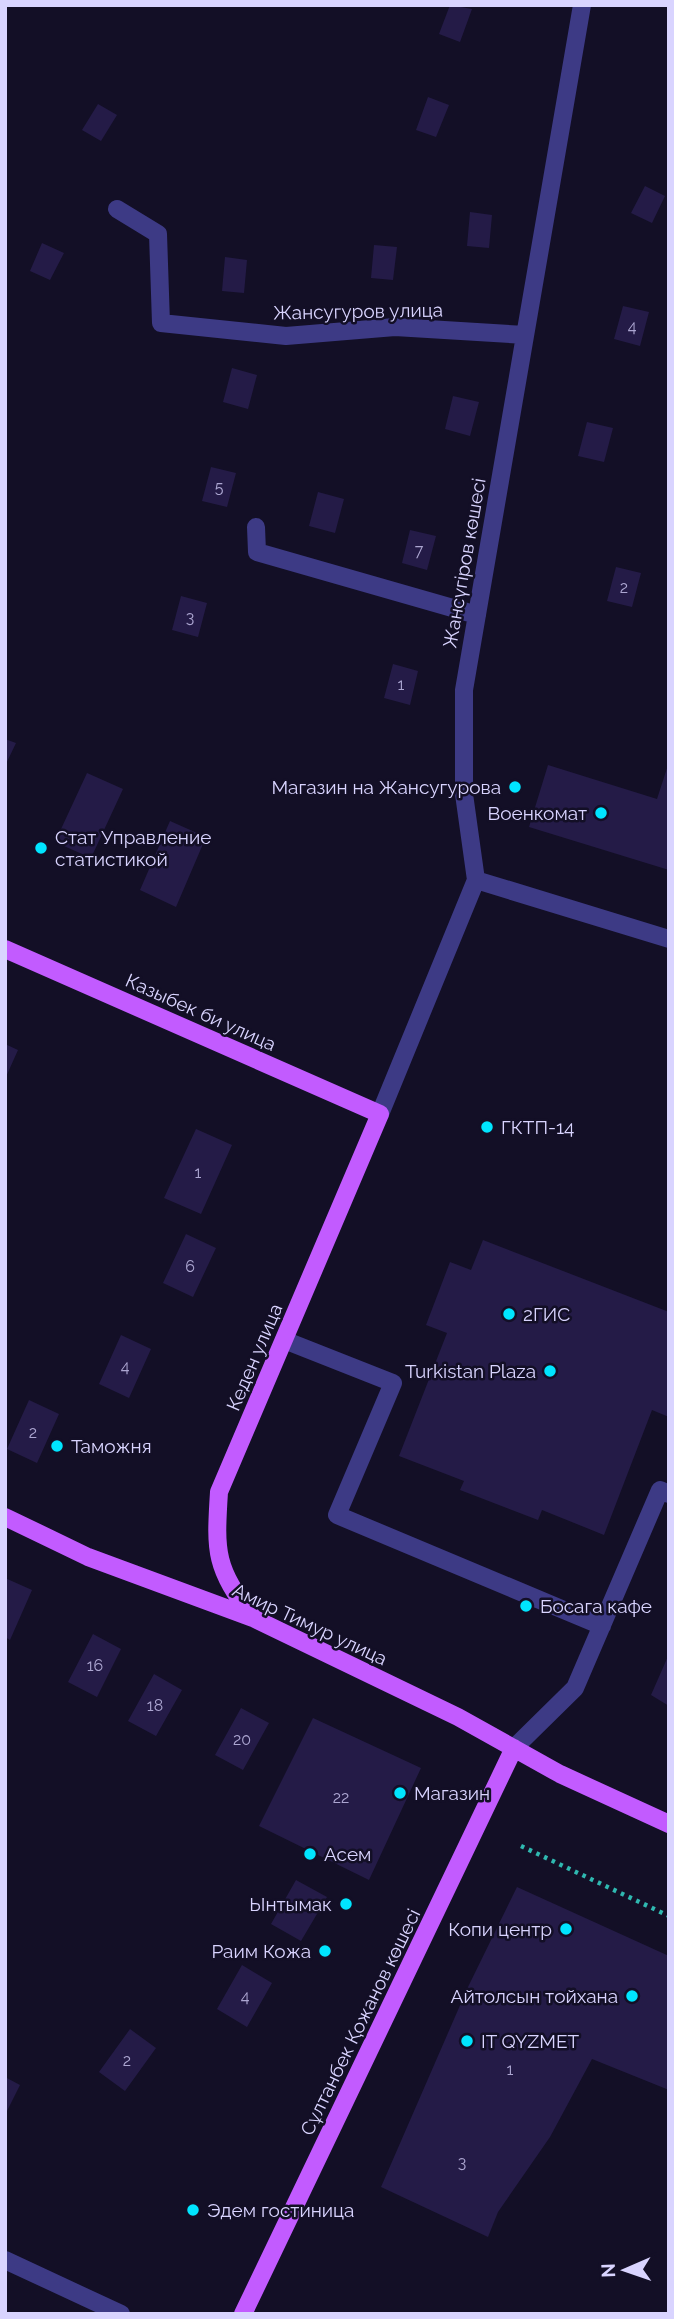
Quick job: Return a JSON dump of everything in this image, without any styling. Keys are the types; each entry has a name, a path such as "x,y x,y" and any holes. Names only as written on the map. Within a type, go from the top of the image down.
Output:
{"main road":[{"name":"Казыбек би улица","path":"5,949 380,1114"},
{"name":"Кеден улица","path":"253,1618 227,1582 216,1542 219,1492 380,1114"},
{"name":"Амир Тимур улица","path":"5,1517 88,1557 253,1618 458,1717 560,1774 669,1824"},
{"name":"Сұлтанбек Қожанов көшесі","path":"243,2314 514,1748"}],"street":[{"name":"Жансүгіров көшесі","path":"476,880 464,794 464,690 582,5"},
{"name":"Жансугуров улица","path":"117,209 158,234 161,323 286,336 395,327 525,335"},
{"path":"256,527 257,552 477,615"},
{"path":"380,1114 476,880 669,939"},
{"path":"284,1340 393,1383 337,1515 602,1626"},
{"path":"514,1748 575,1688 660,1490 669,1494"},
{"path":"5,2260 121,2314"}],"path":[{"path":"521,1846 669,1916"}],"building":[{"path":"450,5 472,9 460,42 439,34"},
{"path":"428,97 449,105 436,137 416,130"},
{"path":"98,104 117,115 101,141 82,130"},
{"path":"645,186 665,196 652,223 631,213"},
{"path":"470,212 492,215 489,248 467,246"},
{"path":"42,243 64,253 50,280 30,271"},
{"path":"374,245 397,247 393,280 371,278"},
{"path":"225,257 247,260 244,293 222,291"},
{"path":"623,306 649,312 640,346 614,339"},
{"path":"232,368 257,375 248,409 223,402"},
{"path":"453,396 479,402 470,436 445,429"},
{"path":"587,422 613,428 604,462 578,456"},
{"path":"211,467 236,473 227,507 202,501"},
{"path":"318,492 344,499 335,533 309,526"},
{"path":"410,530 436,536 427,570 402,563"},
{"path":"616,567 641,573 632,607 607,601"},
{"path":"181,596 207,603 198,637 172,630"},
{"path":"393,664 418,671 410,705 384,698"},
{"path":"5,739 16,743 5,766"},
{"name":"Военкомат","path":"669,762 669,870 529,827 548,765 657,799"},
{"path":"87,773 123,789 91,858 55,842"},
{"path":"170,821 206,837 176,907 140,890"},
{"path":"5,1044 18,1050 5,1079"},
{"path":"196,1129 232,1145 201,1214 164,1198"},
{"path":"186,1234 216,1248 193,1297 163,1283"},
{"name":"Turkistan Plaza","path":"483,1240 669,1312 669,1417 652,1410 604,1535 542,1510 538,1520 460,1490 464,1481 399,1456 447,1333 426,1325 450,1262 471,1270"},
{"path":"121,1335 151,1349 129,1398 99,1384"},
{"path":"29,1400 59,1414 37,1463 7,1449"},
{"path":"5,1578 32,1590 10,1640 5,1637"},
{"path":"93,1634 121,1649 97,1697 68,1682"},
{"path":"669,1654 669,1706 651,1695"},
{"path":"154,1674 182,1690 156,1736 128,1721"},
{"path":"241,1708 269,1723 243,1770 215,1755"},
{"path":"313,1718 421,1768 369,1880 259,1826"},
{"path":"296,1880 327,1897 301,1941 271,1924"},
{"path":"517,1887 669,1956 669,2090 592,2059 550,2137 498,2212 488,2237 381,2187 468,1987"},
{"path":"242,1965 272,1983 247,2027 217,2009"},
{"path":"130,2029 156,2048 125,2091 99,2072"},
{"path":"5,2077 20,2085 5,2115"}],"place":[{"name":"Магазин на Жансугурова","path":"515,787"},
{"name":"Военкомат","path":"601,813"},
{"name":"Стат Управление статистикой","path":"41,848"},
{"name":"ГКТП-14","path":"487,1127"},
{"name":"2ГИС","path":"509,1314"},
{"name":"Turkistan Plaza","path":"550,1371"},
{"name":"Таможня","path":"57,1446"},
{"name":"Босага кафе","path":"526,1606"},
{"name":"Магазин","path":"400,1793"},
{"name":"Асем","path":"310,1854"},
{"name":"Ынтымак","path":"346,1904"},
{"name":"Копи центр","path":"566,1929"},
{"name":"Раим Кожа","path":"325,1951"},
{"name":"Айтолсын тойхана","path":"632,1996"},
{"name":"IT QYZMET","path":"467,2041"},
{"name":"Эдем гостиница","path":"193,2210"}]}
